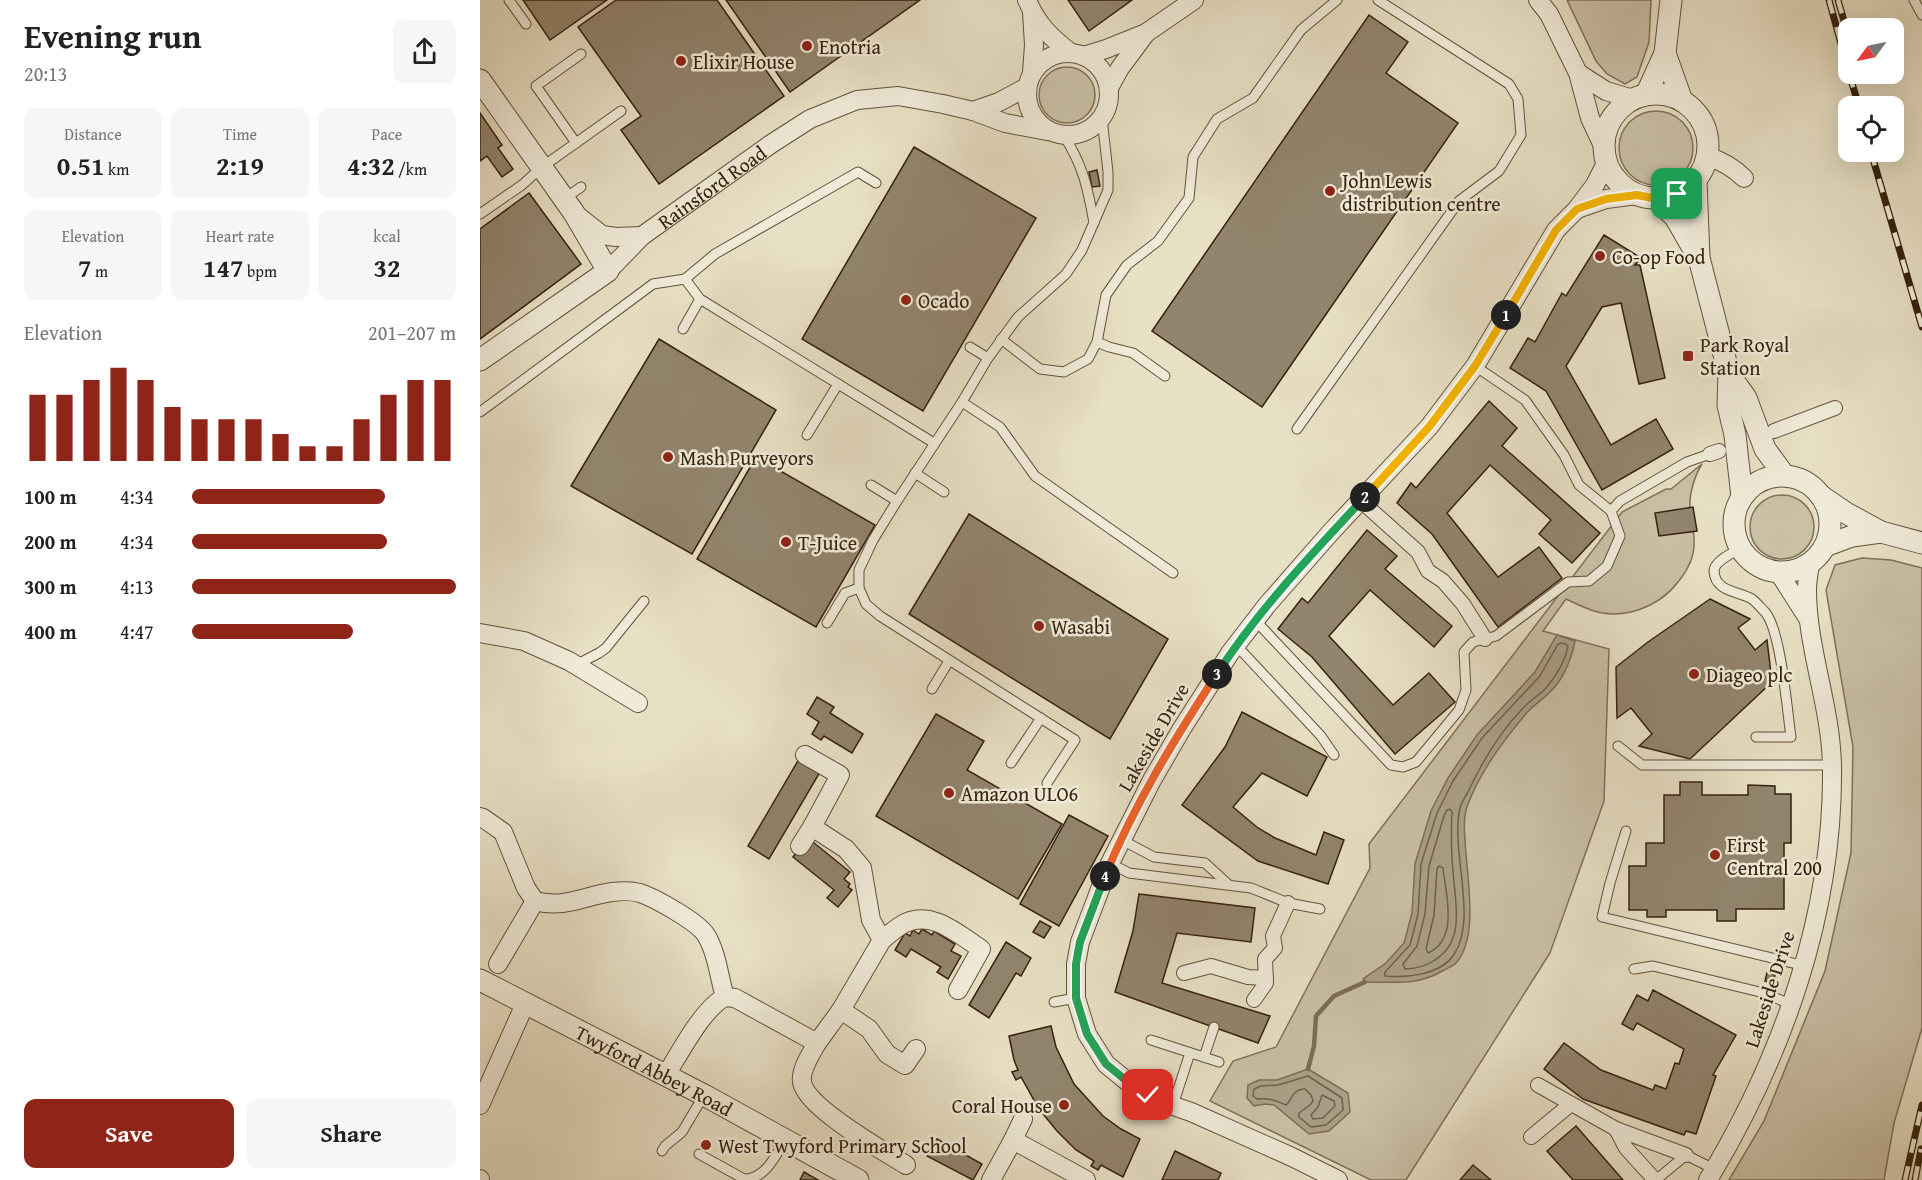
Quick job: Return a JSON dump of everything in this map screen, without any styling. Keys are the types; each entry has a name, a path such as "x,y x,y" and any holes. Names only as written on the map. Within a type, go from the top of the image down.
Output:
{"street":[{"path":"973,111 999,102 1029,80 1040,63 1051,56 1106,49 1146,33 1194,0"},
{"path":"1538,0 1549,14 1578,73 1590,118 1613,175 1623,187 1647,197 1675,217 1699,258"},
{"path":"1605,156 1604,137 1609,124 1617,111 1639,97 1665,53 1671,0"},
{"path":"1029,6 1050,37 1094,62 1103,72 1109,88 1108,103 1102,117 1090,129 1080,134 1056,133 1034,119 1027,105 1034,45 1029,6"},
{"path":"1109,88 1120,68 1146,33"},
{"path":"1665,53 1682,101"},
{"path":"1578,73 1606,91 1639,97 1663,95 1682,101 1695,111 1704,127 1708,141 1707,156 1696,181 1677,194 1647,197"},
{"path":"480,80 542,167 602,235 642,236"},
{"name":"Rainsford Road","path":"480,360 608,271 642,236 771,144 810,119 857,100 898,96 973,111 1005,123 1056,133"},
{"name":"Lakeside Drive","path":"1338,1180 1293,1157 1159,1101 1134,1087 1106,1064 1087,1034 1076,998 1076,964 1080,942 1110,863 1152,780 1236,645 1331,532 1429,427 1475,366 1556,230 1577,209 1595,185 1605,156"},
{"path":"1707,156 1723,161 1744,178"},
{"path":"1696,181 1699,258 1729,374 1728,405 1735,435 1742,497"},
{"name":"Lakeside Drive","path":"1577,209 1606,199 1647,197"},
{"path":"573,200 608,271"},
{"path":"1729,374 1746,398 1765,449 1784,475"},
{"path":"1774,431 1835,408"},
{"path":"1821,496 1829,511 1831,522 1829,536 1825,546 1810,563 1795,570 1779,573 1762,568 1749,559 1741,548 1734,527 1736,511 1742,497 1753,485 1772,476 1795,477 1810,484 1821,496 1846,513 1881,532 1922,543"},
{"path":"1361,501 1418,552 1428,571 1443,581 1462,604 1485,639"},
{"path":"1825,546 1852,536 1881,532"},
{"name":"Lakeside Drive","path":"1711,1175 1734,1137 1760,1082 1805,966 1828,855 1832,765 1827,715 1809,621 1807,589 1810,563"},
{"name":"Lakeside Drive","path":"1779,573 1809,621"},
{"path":"480,633 524,641 576,664 638,703"},
{"path":"800,846 840,775 805,755"},
{"path":"480,818 503,832 526,888 535,901 549,905 565,904 613,892 638,892 693,922 705,933 714,954 725,997"},
{"path":"812,827 846,849 862,868 871,920 882,940"},
{"path":"498,964 535,901"},
{"path":"1254,1000 1266,983 1265,959 1275,948 1273,936 1288,903"},
{"path":"906,1165 841,1124 810,1097 802,1082 805,1067 817,1043 841,1010 882,940 902,924 921,918 942,923 985,942 958,990"},
{"path":"1184,973 1211,966 1248,977 1266,978"},
{"name":"Twyford Abbey Road","path":"480,980 786,1138 858,1180"},
{"path":"666,1075 708,1010 725,997 735,998 817,1043"},
{"path":"480,1105 525,1004"},
{"path":"841,1010 868,1029 887,1054 905,1065 916,1049"},
{"path":"1538,1084 1616,1129 1686,1155"},
{"path":"1532,1137 1571,1104"},
{"path":"991,1180 1023,1119"},
{"path":"1616,1129 1626,1148 1655,1180"},
{"path":"1013,1140 1086,1180"}],"lane":[{"path":"509,0 526,24"},
{"path":"1001,339 1040,369 1064,372 1088,360 1097,342 1106,295 1127,265 1158,241 1189,198 1193,157 1217,119 1253,98 1300,30 1337,0"},
{"path":"1297,429 1459,201 1499,171 1521,135 1518,99 1509,84 1378,0"},
{"path":"1914,0 1922,15"},
{"path":"576,143 536,86 581,54"},
{"path":"480,214 621,111"},
{"path":"1047,783 1075,740 879,616 866,604 859,588 859,570 873,540 1001,339 1027,309 1066,274 1082,250 1108,190 1102,117"},
{"path":"1056,133 1077,155 1085,179 1094,223"},
{"path":"480,412 653,284 685,279 715,254 858,172 876,183"},
{"path":"685,279 700,300 934,443"},
{"path":"682,329 700,300"},
{"path":"1097,342 1133,353 1165,376"},
{"path":"970,346 988,358"},
{"path":"1255,620 1391,765 1403,767 1416,762 1459,710 1466,690 1464,652 1473,642 1496,636 1568,582 1589,581 1607,566 1620,536 1611,511 1579,485 1564,455 1525,400 1475,366"},
{"path":"807,435 838,384"},
{"path":"962,402 1000,427 1035,476 1173,573"},
{"path":"1611,511 1620,501 1687,462 1715,452"},
{"path":"915,473 944,492"},
{"path":"871,485 897,501"},
{"path":"1741,548 1716,564 1714,569 1716,580 1726,590 1752,600 1767,614 1776,636 1791,737 1756,737"},
{"path":"827,623 845,593 859,588"},
{"path":"576,664 606,648 644,601"},
{"path":"1236,645 1321,736 1334,755"},
{"path":"932,689 949,661"},
{"path":"1011,763 1041,718"},
{"path":"1618,746 1642,765 1832,765"},
{"path":"1626,831 1602,917 1805,966"},
{"path":"1122,840 1154,857 1205,863 1230,886"},
{"path":"1164,878 1167,859"},
{"path":"1110,863 1129,873 1251,888 1288,903 1320,909"},
{"path":"1634,969 1653,966 1764,993 1790,1004"},
{"path":"1054,1002 1076,998"},
{"path":"1204,1057 1214,1027"},
{"path":"1151,1040 1219,1062"},
{"path":"1173,1106 1190,1053"},
{"path":"662,1151 682,1132 704,1095"},
{"path":"699,1154 744,1179 752,1179 763,1173 786,1138"},
{"path":"1655,1180 1686,1155 1711,1175"}],"shaded area":[{"path":"1567,0 1651,0 1649,42 1637,77 1625,84 1607,74 1596,61"},
{"path":"1061,67 1073,67 1083,71 1091,79 1095,95 1091,111 1083,119 1073,123 1061,123 1051,119 1043,111 1039,101 1039,89 1043,79 1051,71"},
{"path":"1649,111 1663,111 1677,117 1687,127 1693,141 1691,162 1677,179 1663,185 1649,185 1635,179 1625,169 1619,155 1619,141 1625,127 1635,117"},
{"path":"1702,464 1690,496 1693,555 1684,574 1670,591 1651,605 1628,613 1615,614 1591,610 1566,599 1543,631 1609,649 1604,801 1550,953 1406,1180 1371,1180 1210,1101 1233,1061 1276,1047 1370,868 1369,844 1622,512 1666,489 1671,489"},
{"path":"1776,495 1788,495 1805,504 1812,515 1814,527 1812,539 1805,550 1788,559 1776,559 1764,554 1755,545 1750,533 1750,521 1755,509 1764,500"},
{"path":"1862,558 1891,560 1922,568 1922,1028 1894,1123 1884,1180 1729,1180 1764,1121 1825,971 1851,853 1853,747 1826,590 1835,565"}],"water":[{"path":"1557,635 1575,641 1562,676 1554,688 1528,712 1500,747 1478,782 1467,807 1464,831 1470,921 1463,952 1456,963 1425,979 1406,982 1365,982 1363,979 1386,963 1404,943 1412,913 1415,864 1431,811 1448,778 1477,735 1535,672"},
{"path":"1308,1069 1348,1093 1350,1112 1329,1131 1309,1134 1274,1105 1254,1106 1247,1098 1248,1085 1259,1080 1277,1080"}],"building":[{"path":"523,0 607,0 550,40"},
{"name":"Elixir House","path":"616,0 717,0 784,96 659,184 621,130 641,116 578,27"},
{"name":"Enotria","path":"726,0 920,0 790,92"},
{"path":"1068,0 1132,0 1089,31"},
{"name":"John Lewis distribution centre","path":"1369,15 1408,42 1386,73 1458,123 1262,407 1152,331"},
{"path":"480,113 502,145 498,148 513,169 502,177 487,156 480,161"},
{"name":"Ocado","path":"914,147 1036,218 923,411 802,339"},
{"path":"1097,170 1100,186 1092,187 1089,172"},
{"path":"529,193 581,264 480,339 480,229"},
{"path":"1604,235 1641,258 1635,265 1640,265 1665,378 1639,384 1621,303 1602,307 1566,366 1611,445 1656,419 1673,449 1602,490 1546,391 1510,368 1528,338 1535,342 1562,293 1566,296"},
{"name":"Mash Purveyors","path":"659,339 776,410 692,554 571,486"},
{"path":"1489,401 1517,428 1502,446 1600,533 1572,563 1539,534 1551,520 1490,465 1447,513 1498,577 1539,547 1562,578 1498,627 1432,534 1397,503 1411,483 1416,488"},
{"name":"T-Juice","path":"756,457 875,525 816,627 697,559"},
{"path":"1693,507 1697,531 1659,536 1655,513"},
{"name":"Wasabi","path":"969,514 1168,639 1110,739 909,614"},
{"path":"1367,530 1397,556 1385,569 1452,626 1434,647 1370,590 1329,636 1393,705 1429,673 1455,702 1395,754 1312,657 1278,629 1302,598 1308,603"},
{"name":"Diageo plc","path":"1710,599 1750,619 1738,628 1755,650 1767,640 1772,682 1690,759 1639,746 1652,734 1631,708 1617,718 1616,667"},
{"path":"817,697 834,707 830,713 863,734 852,753 824,736 821,740 812,734 819,722 807,714"},
{"path":"1242,712 1327,757 1307,796 1262,773 1233,807 1258,828 1275,838 1316,855 1324,832 1344,840 1328,884 1258,861 1182,805 1225,747"},
{"name":"Amazon ULO6","path":"936,714 984,741 967,770 1062,824 1018,899 876,816"},
{"path":"799,759 820,772 769,859 748,846"},
{"name":"First Central 200","path":"1680,782 1702,782 1702,795 1748,795 1748,785 1775,786 1775,794 1791,794 1791,843 1784,843 1784,909 1736,909 1736,921 1717,921 1717,910 1666,910 1666,917 1647,917 1647,910 1629,910 1629,866 1646,866 1646,843 1664,843 1664,795 1680,795"},
{"path":"1069,815 1108,836 1059,926 1020,904"},
{"path":"808,838 850,872 844,879 850,884 848,887 852,890 838,907 827,898 834,890 793,857"},
{"path":"1139,894 1255,908 1251,942 1177,933 1162,983 1270,1016 1258,1043 1115,992 1133,931"},
{"path":"1040,921 1051,927 1044,938 1033,932"},
{"path":"922,929 932,935 934,931 955,944 951,951 961,956 948,979 937,972 941,967 911,949 906,957 895,950 905,933 910,936 913,930 919,934"},
{"path":"1006,942 1031,958 1021,976 1016,973 989,1018 969,1005"},
{"path":"1767,973 1775,975 1773,984 1765,981"},
{"path":"1653,990 1736,1035 1713,1075 1716,1076 1696,1134 1686,1131 1684,1135 1583,1099 1544,1069 1564,1043 1601,1070 1653,1090 1655,1085 1666,1089 1675,1063 1679,1064 1684,1049 1637,1023 1633,1030 1622,1024 1637,995 1648,1001"},
{"name":"Coral House","path":"1051,1026 1056,1047 1074,1084 1103,1116 1140,1139 1123,1177 1101,1165 1098,1170 1091,1166 1094,1161 1076,1150 1057,1131 1039,1109 1021,1077 1016,1080 1012,1072 1018,1070 1009,1036"},
{"path":"1576,1126 1623,1180 1573,1180 1547,1151"},
{"path":"937,1139 982,1164 973,1180 927,1156"},
{"path":"1175,1151 1221,1173 1218,1180 1162,1180"},
{"path":"1473,1165 1491,1180 1460,1180"},
{"path":"804,1172 818,1180 800,1180"}],"waterway":[{"path":"1308,1069 1314,1046 1316,1016 1334,996 1365,982"}],"railway":[{"path":"1829,0 1838,33"},
{"path":"1838,0 1843,18"},
{"path":"1852,84 1856,96"},
{"path":"1874,162 1922,327"},
{"path":"1905,1180 1922,1105"},
{"path":"1915,1180 1921,1149"}],"place":[{"name":"Enotria","path":"807,46"},
{"name":"Elixir House","path":"681,61"},
{"name":"John Lewis distribution centre","path":"1330,191"},
{"name":"Co-op Food","path":"1600,256"},
{"name":"Ocado","path":"906,300"},
{"name":"Park Royal Station","path":"1688,356"},
{"name":"Mash Purveyors","path":"668,457"},
{"name":"T-Juice","path":"786,542"},
{"name":"Wasabi","path":"1039,626"},
{"name":"Diageo plc","path":"1694,674"},
{"name":"Amazon ULO6","path":"949,793"},
{"name":"First Central 200","path":"1715,855"},
{"name":"Coral House","path":"1064,1105"},
{"name":"West Twyford Primary School","path":"706,1145"}],"route":[{"path":"1148,1095 1134,1087 1106,1064 1087,1034 1076,998 1076,964 1080,942 1110,863 1152,780 1181,730 1230,653 1267,605 1331,532 1429,427 1475,366 1556,230 1577,209 1606,199 1637,195 1657,199 1677,194"}]}
